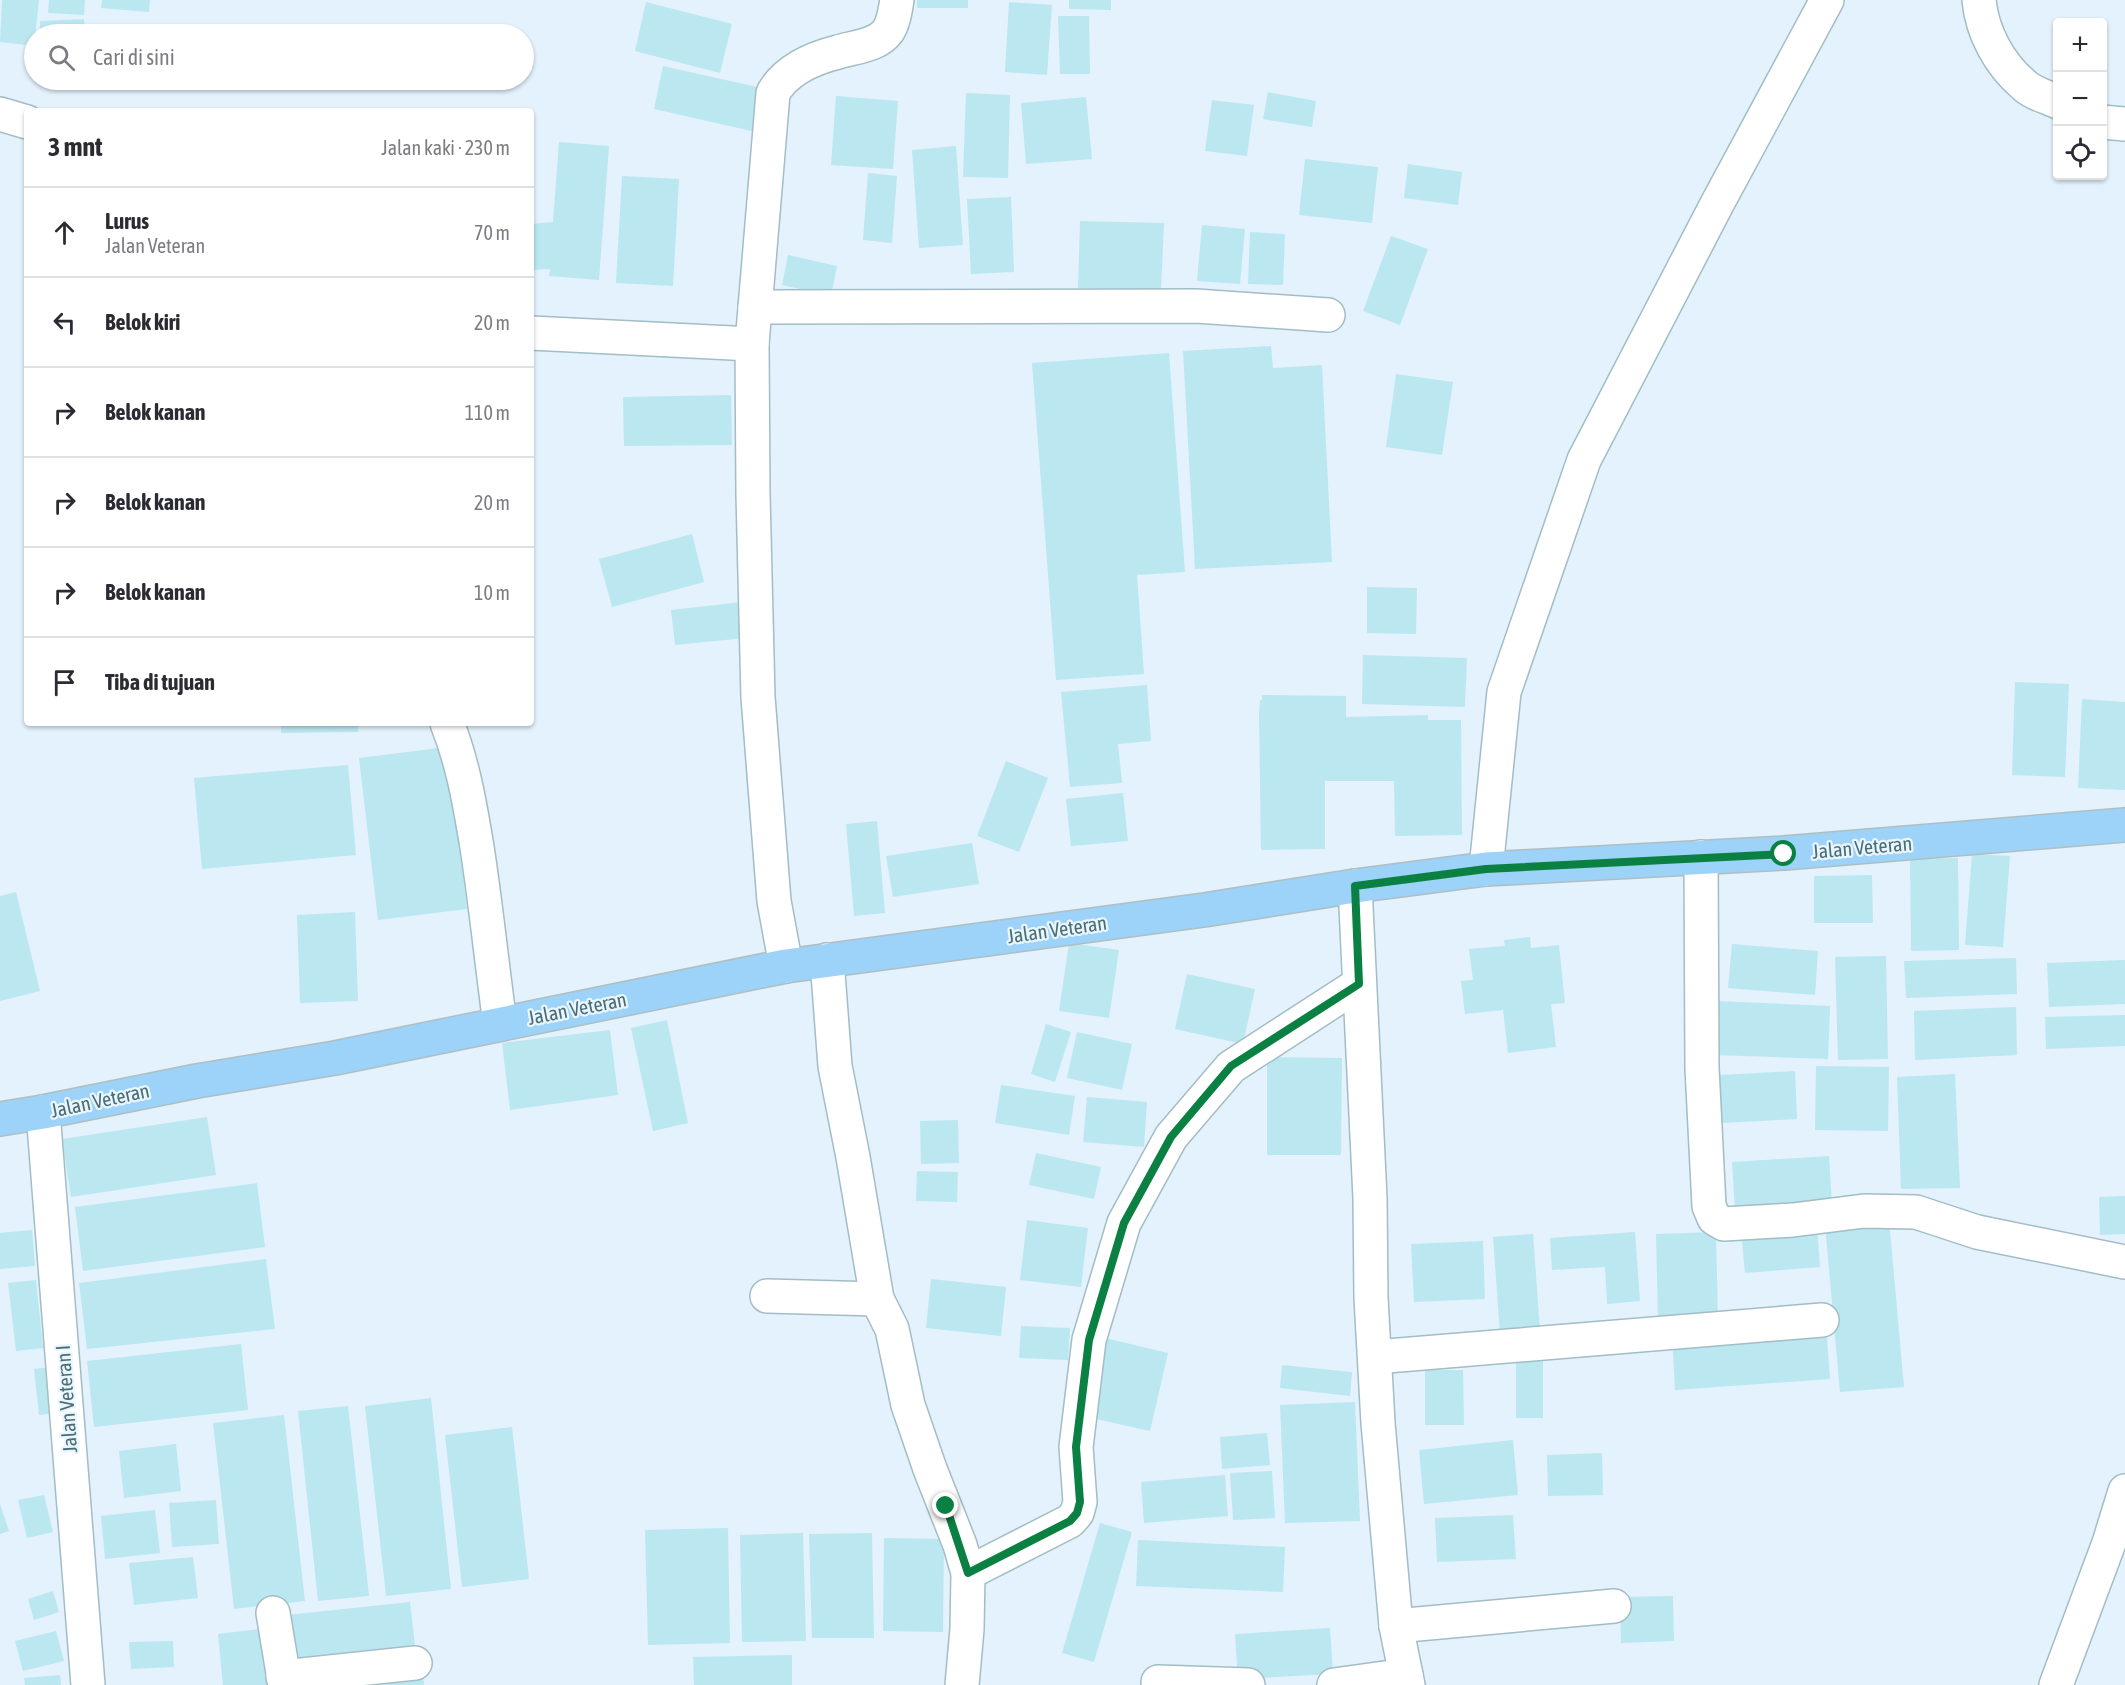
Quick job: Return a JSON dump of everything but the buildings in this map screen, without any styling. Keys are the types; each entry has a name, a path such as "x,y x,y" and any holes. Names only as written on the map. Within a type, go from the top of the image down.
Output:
{"main road":[{"name":"Jalan Veteran","path":"0,1119 197,1081 334,1058 786,966 1204,910 1355,886 1486,869 1784,854 2125,825"}],"street":[{"path":"786,966 774,901 758,697 752,344 773,93 784,79 801,66 826,55 870,44 879,39 888,31 897,0"},
{"path":"1486,869 1504,692 1584,460 1717,204 1827,0"},
{"path":"1979,0 1980,13 1995,53 2025,86 2053,100"},
{"path":"0,114 24,121"},
{"path":"2107,122 2125,124"},
{"path":"755,307 1196,306 1328,315"},
{"path":"534,333 752,344"},
{"path":"448,726 457,748 472,822 500,1024"},
{"path":"1701,857 1702,1068 1709,1206 1714,1218 1724,1224 1794,1220 1864,1211 1916,1212 1977,1232 2125,1262"},
{"path":"1334,1685 1407,1680 1396,1626 1374,1357 1370,1198 1355,886"},
{"path":"827,960 835,1066 877,1299 892,1329 908,1405 930,1469 957,1535 968,1573 967,1629 962,1685"},
{"path":"968,1573 1070,1521 1077,1513 1080,1502 1076,1447 1089,1340 1124,1223 1171,1137 1231,1066 1359,984"},
{"name":"Jalan Veteran I","path":"44,1112 88,1685"},
{"path":"767,1296 877,1299"},
{"path":"1374,1357 1822,1320"},
{"path":"2056,1685 2109,1543 2125,1491"},
{"path":"1396,1626 1614,1606"},
{"path":"273,1613 284,1681 415,1663"},
{"path":"1158,1682 1248,1685"}],"route":[{"path":"946,1506 968,1573 1070,1521 1077,1513 1080,1502 1076,1447 1089,1340 1124,1223 1171,1137 1231,1066 1359,984 1355,886 1486,869 1784,854"}]}
